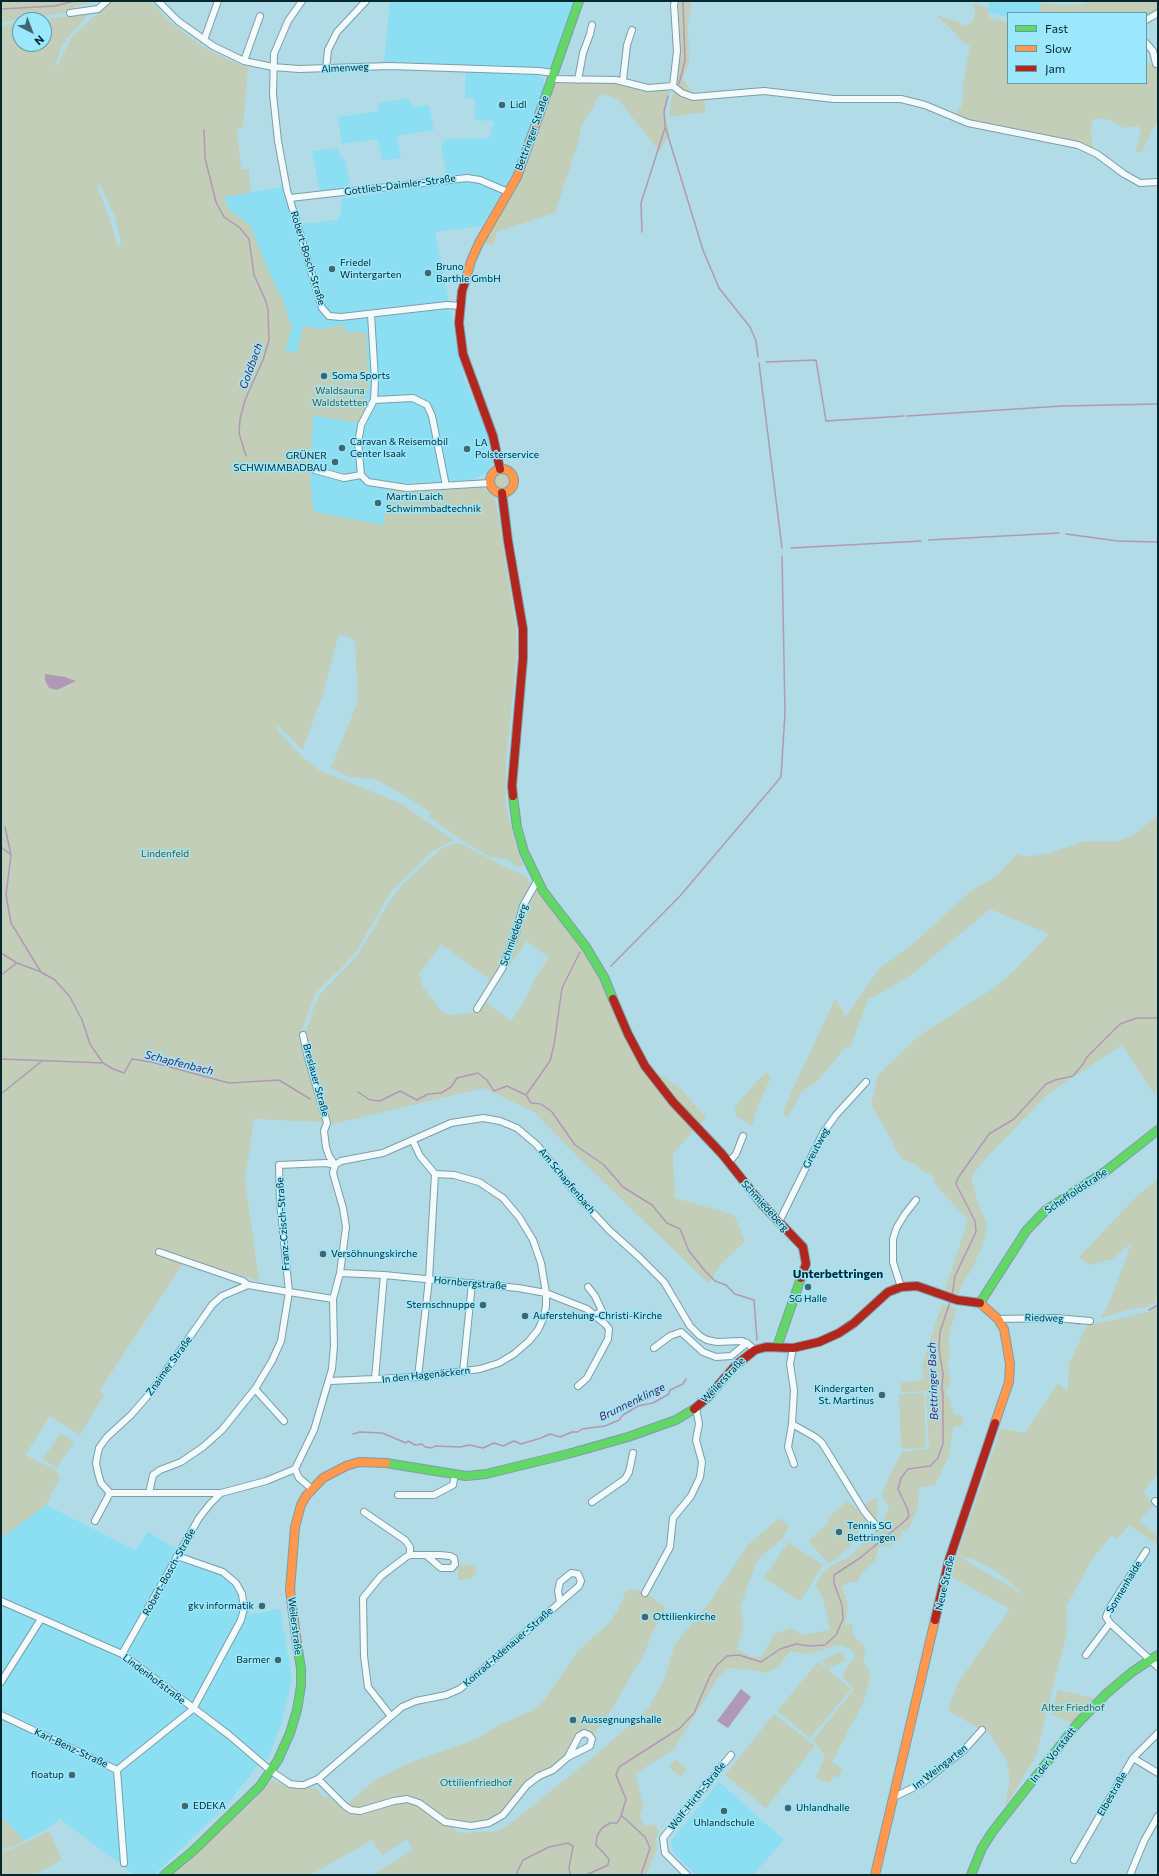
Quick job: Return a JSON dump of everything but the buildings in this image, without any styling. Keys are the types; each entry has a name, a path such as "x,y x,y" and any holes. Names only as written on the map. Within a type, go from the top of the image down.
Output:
{"street":[{"path":"70,13 98,9 107,1"},
{"name":"Almenweg","path":"158,1 178,21 220,50 244,60 273,67 300,70 390,66 539,71 552,76 578,80 623,80 648,88 673,86"},
{"path":"204,40 218,1"},
{"path":"326,69 328,50 337,32 366,1"},
{"name":"Bettringer Straße","path":"500,469 493,436 466,365 460,332 460,306 465,279 471,261 479,243 524,160 569,24 579,1"},
{"path":"675,1 677,52 673,86 682,93 693,97 764,91 834,99 902,99 925,105 968,123 1078,145 1097,154 1124,174 1140,183 1158,182"},
{"name":"Robert-Bosch-Straße","path":"300,2 280,36 274,54 273,94 278,141 290,198 322,308 329,316 341,317 447,305 460,306"},
{"path":"244,60 260,16"},
{"path":"578,80 583,53 592,25"},
{"path":"623,80 627,45 632,30"},
{"path":"1147,44 1153,50 1156,64"},
{"name":"Gottlieb-Daimler-Straße","path":"290,198 467,178 480,180 508,192"},
{"path":"371,314 375,380 374,400 361,425 359,437 361,475 368,482 392,486 420,488 490,483"},
{"path":"374,400 413,398 427,405 432,416 446,486"},
{"path":"500,469 510,472 513,482 510,489 502,493 495,491 490,483 491,475 500,469"},
{"path":"314,470 344,478 361,475"},
{"name":"Schmiedeberg","path":"502,493 508,541 523,629 523,658 515,737 512,786 514,808 524,852 543,891 586,947 604,977 635,1050 659,1085 729,1162 779,1222 803,1247 806,1264 776,1347"},
{"name":"Schmiedeberg","path":"477,1009 502,969 516,933 523,906 537,881"},
{"name":"Breslauer Straße","path":"295,1469 314,1430 330,1381 334,1346 333,1299 340,1273 346,1227 343,1208 333,1173 336,1165 329,1156 326,1147 324,1131 327,1123 308,1058 303,1035"},
{"name":"Greutweg","path":"779,1222 823,1133 836,1115 866,1082"},
{"name":"Am Schapfenbach","path":"336,1165 340,1161 383,1153 451,1123 468,1119 483,1118 500,1121 517,1128 537,1145 582,1201 608,1230 639,1257 664,1282 690,1326 700,1336 707,1340 717,1342 742,1341 747,1343"},
{"name":"Scheffoldstraße","path":"980,1303 1026,1231 1046,1210 1106,1170 1158,1130"},
{"path":"729,1162 736,1154 743,1136"},
{"path":"412,1141 420,1156 435,1174 430,1279 418,1377"},
{"name":"Franz-Czisch-Straße","path":"289,1292 280,1202 279,1165 326,1163 336,1165"},
{"name":"In den Hagenäckern","path":"330,1381 418,1377 463,1372 499,1363 514,1354 529,1342 544,1317 546,1293 541,1263 533,1240 512,1207 491,1188 479,1182 454,1175 435,1174"},
{"path":"901,1287 894,1262 893,1239 901,1220 916,1200"},
{"path":"159,1252 243,1280 248,1285 333,1299"},
{"name":"Hornbergstraße","path":"340,1273 384,1275 499,1285 546,1293 567,1300 595,1315 609,1329 608,1339 587,1378 578,1386"},
{"path":"375,1380 384,1275"},
{"path":"463,1372 472,1283"},
{"name":"Znaimer Straße","path":"110,1493 101,1483 96,1463 102,1444 107,1437 131,1415 152,1392 212,1306 222,1296 248,1285"},
{"name":"Weilerstraße","path":"167,1873 193,1851 250,1796 271,1771 290,1733 299,1701 301,1668 292,1613 291,1568 295,1527 302,1505 312,1489 334,1471 359,1462 396,1464 466,1476 486,1474 568,1454 656,1428 676,1420 696,1408 707,1398 736,1365 755,1350 766,1347 793,1348 819,1342 839,1333 854,1323 888,1292 901,1287 917,1286 957,1300 980,1303"},
{"path":"588,1287 595,1296 602,1311 595,1315"},
{"path":"149,1493 153,1475 160,1470 181,1462 203,1447 222,1430 255,1389 272,1361 281,1341 289,1292"},
{"name":"Neue Straße","path":"873,1873 894,1798 949,1560 1009,1382 1010,1364 1008,1341 1004,1329 998,1319 980,1303"},
{"name":"Riedweg","path":"998,1319 1056,1318 1090,1321"},
{"path":"654,1348 670,1336 681,1332 703,1352 716,1357 730,1356 747,1343 755,1350"},
{"path":"793,1348 790,1364 794,1380 792,1424 788,1447 794,1464"},
{"path":"255,1389 284,1421"},
{"path":"645,1593 670,1547 673,1518 691,1496 700,1477 702,1462 696,1440 699,1424 696,1408"},
{"path":"792,1424 822,1443 864,1511 877,1527"},
{"path":"592,1502 625,1479 631,1467 633,1452"},
{"path":"95,1521 110,1493 221,1493 266,1481 295,1469 299,1478 312,1489"},
{"path":"398,1495 434,1495 453,1486 455,1474"},
{"name":"Robert-Bosch-Straße","path":"122,1654 199,1518 221,1493"},
{"path":"364,1512 405,1540 410,1547 410,1555"},
{"name":"Sonnenhalde","path":"1146,1551 1109,1609 1106,1617 1110,1623 1158,1667"},
{"path":"390,1715 368,1687 364,1656 363,1598 368,1590 385,1572 400,1560 410,1555 426,1555"},
{"path":"177,1556 223,1572 236,1583 242,1594 244,1609 241,1620 193,1709"},
{"name":"Konrad-Adenauer-Straße","path":"271,1771 290,1784 304,1785 318,1779 390,1715 402,1707 416,1701 446,1695 460,1689 560,1602 580,1584 581,1579 578,1574 571,1573 560,1582 558,1591 560,1602"},
{"name":"Lindenhofstraße","path":"1,1601 122,1654 229,1735 271,1771"},
{"path":"1,1682 41,1619"},
{"name":"Sonnenhalde","path":"1086,1655 1110,1623"},
{"name":"In der Vorstadt","path":"971,1875 982,1848 993,1831 1077,1724 1106,1694 1158,1655"},
{"name":"Karl-Benz-Straße","path":"1,1715 117,1770 193,1709"},
{"name":"Im Weingarten","path":"894,1798 921,1784 964,1750 982,1730"},
{"name":"Elbestraße","path":"1074,1860 1133,1758 1158,1733"},
{"name":"Wolf-Hirth-Straße","path":"687,1875 666,1853 663,1838 731,1755"},
{"path":"318,1779 345,1806 355,1811 360,1811 394,1800 407,1800 419,1803 445,1822 462,1826 480,1825 498,1819 503,1815 527,1785 539,1776 553,1770 568,1757"},
{"path":"1133,1758 1158,1773"},
{"path":"117,1770 124,1863"},
{"path":"1130,1875 1144,1842 1158,1816"}],"shaded area":[{"path":"390,1 577,1 553,65 547,68 384,62"},
{"path":"989,1 1042,1 1039,12 1007,12 1007,17 988,12"},
{"path":"466,72 533,74 544,80 544,88 515,169 482,226 435,232 464,378 492,445 494,460 489,472 473,479 439,483 392,483 383,525 314,512 310,483 313,419 288,351 285,350 283,300 269,273 250,225 229,210 224,196 290,186 302,224 338,220 341,212 341,199 448,183 441,145 446,139 489,138 494,121 475,120 475,99 465,98"},
{"path":"408,98 413,107 429,105 434,130 397,136 401,158 383,160 377,139 342,144 338,117 378,111 378,103"},
{"path":"338,148 341,157 345,160 350,182 342,189 320,192 312,151"},
{"path":"45,674 65,677 76,681 57,690 49,688 45,680"},
{"path":"46,1505 135,1550 148,1532 185,1554 222,1567 244,1589 249,1615 280,1609 292,1679 282,1722 268,1759 257,1766 231,1800 154,1875 135,1875 60,1819 51,1826 24,1841 1,1816 1,1538"},
{"path":"741,1689 751,1697 728,1728 717,1721"},
{"name":"Uhlandschule","path":"719,1782 784,1840 753,1875 696,1875 677,1857 672,1849 671,1841"}],"green space":[{"path":"1,1 96,1 74,7 76,11 52,15 52,12 12,12 12,20 1,22"},
{"path":"111,1 150,1 169,21 204,48 231,61 248,67 243,127 237,128 241,169 249,169 250,193 224,197 229,210 250,225 269,273 283,300 292,327 285,350 297,353 303,326 321,329 345,325 345,332 366,332 369,387 363,401 368,403 359,421 353,422 311,415 313,419 310,483 314,512 383,525 390,490 411,492 482,487 494,497 497,507 516,628 517,653 506,762 506,805 515,842 523,866 517,867 509,860 490,857 466,843 428,816 431,813 404,795 375,779 350,777 331,768 358,701 355,640 339,634 323,694 303,750 277,725 277,730 301,756 319,770 402,804 453,840 433,851 392,890 357,950 316,992 302,1030 306,1031 320,994 357,956 391,899 404,883 440,850 452,844 459,843 526,876 533,890 539,889 576,938 596,967 622,1029 695,1129 673,1154 675,1198 734,1215 745,1241 720,1265 709,1284 577,1156 534,1112 484,1088 332,1124 323,1122 254,1119 245,1180 259,1281 186,1259 100,1390 104,1395 80,1435 50,1416 25,1455 54,1469 60,1477 46,1505 1,1538 1,26 12,24 12,52 52,52 52,18 90,13 68,37 61,48 54,72 72,37","holes":["100,185 115,217 121,242 118,247 109,217 97,186","527,941 549,958 535,978 526,999 511,1021 486,1002 477,1012 451,1015 443,1013 423,987 419,974 441,944 496,984"]},
{"path":"678,1 692,1 688,25 689,61 683,79 694,95 678,87 676,81 680,50"},
{"path":"1090,1 1158,1 1158,11 1147,18 1147,12 1039,12 1041,3 1065,5 1083,4"},
{"path":"973,3 988,8 989,18 1007,22 1007,84 1147,84 1147,62 1156,65 1158,70 1158,120 1141,153 1136,151 1141,135 1139,126 1124,128 1112,121 1101,118 1093,119 1090,130 1093,148 1042,135 969,122 955,115 962,105 963,85 970,46 963,42 936,15 958,22 963,26 973,21 975,12"},
{"path":"609,82 624,84 643,91 665,90 670,92 665,112 670,135 659,151 618,99 601,93 581,127 578,143 555,213 496,232 494,245 482,243 511,192 552,86 555,83"},
{"path":"674,93 704,98 706,112 669,117"},
{"path":"499,474 505,474 509,478 509,484 505,488 499,488 495,484 495,478"},
{"path":"1158,815 1158,1091 1154,1094 1122,1045 1049,1093 987,1157 971,1177 977,1200 987,1225 982,1246 971,1271 963,1282 958,1295 945,1290 968,1220 935,1184 933,1176 922,1171 914,1163 902,1159 871,1104 878,1075 920,1035 994,988 1014,971 1049,934 990,909 912,974 883,992 868,999 850,1048 847,1046 818,1080 802,1092 787,1117 783,1114 791,1093 835,999 846,1016 880,968 913,944 971,891 996,876 1017,854 1026,857 1050,853 1082,842 1118,841 1134,835"},
{"path":"648,1067 680,1088 706,1118 698,1126 661,1085"},
{"path":"766,1072 771,1077 758,1105 752,1126 736,1116 735,1108 742,1098"},
{"path":"1158,1179 1158,1301 1148,1307 1132,1309 1100,1318 1108,1306 1132,1242 1113,1259 1089,1265 1079,1257 1138,1195"},
{"path":"942,1304 956,1309 948,1341 950,1354 947,1366 951,1382 945,1393 950,1399 954,1414 963,1417 962,1426 953,1426 949,1456 935,1485 920,1487 917,1510 909,1528 902,1531 900,1538 889,1547 879,1546 875,1560 864,1571 857,1582 849,1582 842,1587 848,1605 845,1626 852,1623 853,1635 866,1648 863,1662 868,1668 870,1677 864,1701 832,1762 842,1769 839,1777 835,1776 829,1783 816,1778 825,1756 813,1740 854,1689 843,1678 844,1671 855,1656 851,1649 840,1645 806,1654 790,1651 778,1667 766,1673 730,1668 720,1675 674,1749 635,1774 643,1805 640,1815 644,1826 654,1824 659,1832 655,1840 657,1849 646,1875 372,1875 413,1850 407,1839 382,1855 372,1840 310,1875 171,1875 255,1799 267,1784 272,1781 292,1788 310,1787 318,1790 324,1798 328,1796 346,1812 357,1814 376,1810 395,1803 409,1803 417,1805 446,1825 452,1826 455,1831 462,1833 498,1831 511,1823 603,1749 649,1707 664,1680 675,1644 710,1602 748,1545 779,1518 789,1526 783,1538 757,1560 740,1608 744,1622 737,1649 751,1657 762,1656 774,1634 791,1628 802,1635 830,1630 823,1598 815,1586 822,1573 832,1565 849,1557 882,1524 889,1507 882,1495 888,1479 902,1452 929,1449 926,1391 901,1392 900,1383 924,1380 922,1365"},
{"path":"1158,1306 1158,1474 1143,1492 1153,1505 1139,1521 1158,1536 1158,1545 1129,1525 1117,1539 1112,1535 1092,1559 1067,1605 1066,1638 1036,1756 1005,1807 1010,1776 1006,1759 984,1726 981,1730 948,1710 957,1684 1010,1609 950,1576 1001,1428 1025,1433 1058,1383 1068,1391 1069,1364 1087,1325 1151,1311","holes":["958,1556 973,1559 996,1571 1023,1593 1022,1594"]},
{"path":"924,1393 926,1448 901,1449 899,1394"},
{"path":"61,1433 74,1442 56,1468 43,1459"},
{"path":"877,1497 878,1508 876,1523 863,1505"},
{"name":"Tennis SG Bettringen","path":"848,1500 869,1523 849,1541 852,1545 829,1564 808,1541 829,1522 827,1519"},
{"path":"788,1542 823,1565 800,1601 764,1578"},
{"path":"473,1565 476,1568 477,1573 469,1579 458,1580 458,1566"},
{"name":"Ottilienfriedhof","path":"630,1589 642,1591 663,1605 665,1610 651,1635 646,1650 606,1719 591,1737 584,1733 568,1757 539,1776 513,1804 489,1823 455,1825 407,1799 366,1810 345,1806 374,1781 407,1764 479,1738 497,1726 531,1711 543,1702 578,1651 609,1623 619,1608 626,1591"},
{"path":"842,1651 846,1660 827,1669 823,1660"},
{"path":"818,1662 851,1689 810,1738 777,1711"},
{"name":"Alter Friedhof","path":"1058,1690 1100,1700 1077,1724 1051,1715"},
{"path":"774,1714 815,1746 766,1808 725,1775"},
{"path":"675,1759 687,1769 681,1777 669,1767"},
{"path":"1,1816 24,1841 15,1846 1,1849"},
{"path":"49,1831 62,1859 35,1875 1,1875 1,1852 12,1849"}],"waterway":[{"path":"1,9 55,6 74,1"},
{"path":"679,84 685,60 683,1"},
{"path":"668,96 664,111 665,126 703,250 719,288 750,327 756,341 758,357"},
{"path":"642,232 641,203 665,128"},
{"name":"Goldbach","path":"204,130 205,158 216,202 224,217 239,227 249,239 254,275 268,309 269,340 263,360 245,400 240,419 239,433 246,456"},
{"path":"766,362 816,360 826,421 904,416"},
{"path":"759,363 782,548"},
{"path":"907,416 1062,406 1158,404"},
{"path":"929,540 1059,533"},
{"path":"1066,534 1118,541 1158,542"},
{"path":"791,548 921,541"},
{"path":"611,966 680,896 781,777 785,713 782,556"},
{"path":"5,827 11,855 6,895 11,923 41,972 55,980 70,997 82,1020 90,1044 103,1063"},
{"path":"1,847 11,855"},
{"path":"526,1095 550,1061 554,1045 562,988 580,952"},
{"path":"1,953 17,963 41,972"},
{"path":"1,975 17,963"},
{"name":"Bettringer Bach","path":"952,1296 955,1276 976,1232 975,1221 956,1184 958,1178 989,1134 1014,1119 1046,1084 1055,1080 1073,1076 1087,1057 1120,1024 1137,1018 1158,1018"},
{"name":"Schapfenbach","path":"1,1059 103,1063 124,1073 132,1059 151,1062 229,1083 279,1080 310,1099"},
{"path":"1,1094 43,1060"},
{"name":"Schapfenbach","path":"358,1092 370,1100 380,1101 400,1091 417,1100 428,1094 441,1093 451,1087 457,1078 478,1073 487,1080 494,1091 507,1086 526,1095 531,1103 541,1104 552,1112 575,1145 604,1165 623,1187 652,1205 667,1223 680,1229 689,1251 715,1281 726,1285 735,1294 754,1300 757,1340"},
{"name":"Bettringer Bach","path":"586,1875 608,1865 609,1859 596,1845 597,1836 602,1828 610,1823 617,1823 621,1816 626,1799 616,1775 619,1767 680,1728 694,1713 710,1676 717,1665 727,1656 739,1655 761,1662 780,1649 796,1644 810,1646 825,1645 836,1635 843,1619 842,1605 834,1583 834,1575 860,1558 906,1520 909,1516 907,1508 898,1489 901,1478 908,1469 930,1466 938,1458 943,1444 943,1374 939,1348 940,1332 950,1302"},
{"path":"1149,1310 1158,1305"},
{"path":"1067,1322 1080,1324"},
{"name":"Brunnenklinge","path":"353,1434 360,1432 382,1433 406,1443 408,1441 415,1445 422,1444 425,1447 432,1448 435,1446 461,1447 469,1445 483,1448 494,1443 503,1446 514,1441 521,1444 550,1434 560,1437 572,1432 578,1432 582,1429 605,1426 619,1420 623,1415 638,1406 653,1403 669,1394 670,1390 683,1384 686,1379"},
{"path":"622,1816 645,1837 650,1848 641,1875"},
{"name":"Bettringer Bach","path":"518,1875 517,1872 523,1860 549,1847 568,1843 573,1846 569,1868 570,1875"}],"traffic: fast":[{"path":"544,101 579,1"},
{"path":"513,796 517,827 524,852 543,891 586,947 604,977 613,999"},
{"path":"980,1303 1026,1231 1046,1210 1106,1171 1158,1130"},
{"path":"777,1347 801,1278"},
{"path":"386,1463 466,1476 486,1474 568,1454 628,1437 676,1420 694,1409"},
{"path":"164,1875 193,1851 260,1786 278,1760 290,1733 297,1710 301,1686 301,1668 297,1644"},
{"path":"971,1875 982,1848 993,1831 1077,1724 1106,1694 1132,1672 1158,1655"}],"traffic: slow":[{"path":"465,282 471,261 479,243 517,177 544,101"},
{"path":"502,469 510,473 514,481 510,489 502,493 494,489 490,481 494,473 502,469"},
{"path":"980,1303 998,1319 1004,1329 1010,1364 1009,1382 995,1423"},
{"path":"297,1644 290,1590 295,1527 301,1505 306,1496 323,1478 346,1466 359,1462 386,1463"},
{"path":"875,1875 935,1620"}],"traffic: jam":[{"path":"465,282 462,291 459,323 463,354 493,436 500,469"},
{"path":"502,493 508,541 523,629 523,658 512,786 513,796"},
{"path":"613,999 628,1034 645,1066 673,1102 722,1154 761,1203 803,1247 806,1264 801,1278"},
{"path":"694,1409 707,1398 736,1365 755,1350 766,1347 793,1348 819,1342 839,1333 854,1323 888,1292 901,1287 917,1286 957,1300 980,1303"},
{"path":"935,1620 949,1560 995,1423"}],"place":[{"name":"Lidl","path":"502,105"},
{"name":"Friedel Wintergarten","path":"332,269"},
{"name":"Bruno Barthle GmbH","path":"428,273"},
{"name":"Soma Sports","path":"324,376"},
{"name":"Caravan & Reisemobil Center Isaak","path":"342,448"},
{"name":"LA Polsterservice","path":"467,449"},
{"name":"GRÜNER SCHWIMMBADBAU","path":"335,462"},
{"name":"Martin Laich Schwimmbadtechnik","path":"378,503"},
{"name":"Versöhnungskirche","path":"323,1254"},
{"name":"SG Halle","path":"808,1287"},
{"name":"Sternschnuppe","path":"483,1305"},
{"name":"Auferstehung-Christi-Kirche","path":"525,1316"},
{"name":"Kindergarten St. Martinus","path":"882,1395"},
{"name":"Tennis SG Bettringen","path":"839,1532"},
{"name":"gkv informatik","path":"262,1606"},
{"name":"Ottilienkirche","path":"645,1617"},
{"name":"Barmer","path":"278,1660"},
{"name":"Aussegnungshalle","path":"573,1720"},
{"name":"floatup","path":"72,1775"},
{"name":"EDEKA","path":"185,1806"},
{"name":"Uhlandhalle","path":"788,1808"},
{"name":"Uhlandschule","path":"724,1811"}],"district":[{"name":"Unterbettringen","path":"838,1274"}],"park label":[{"name":"Waldsauna Waldstetten","path":"340,396"},
{"name":"Lindenfeld","path":"165,854"}]}
